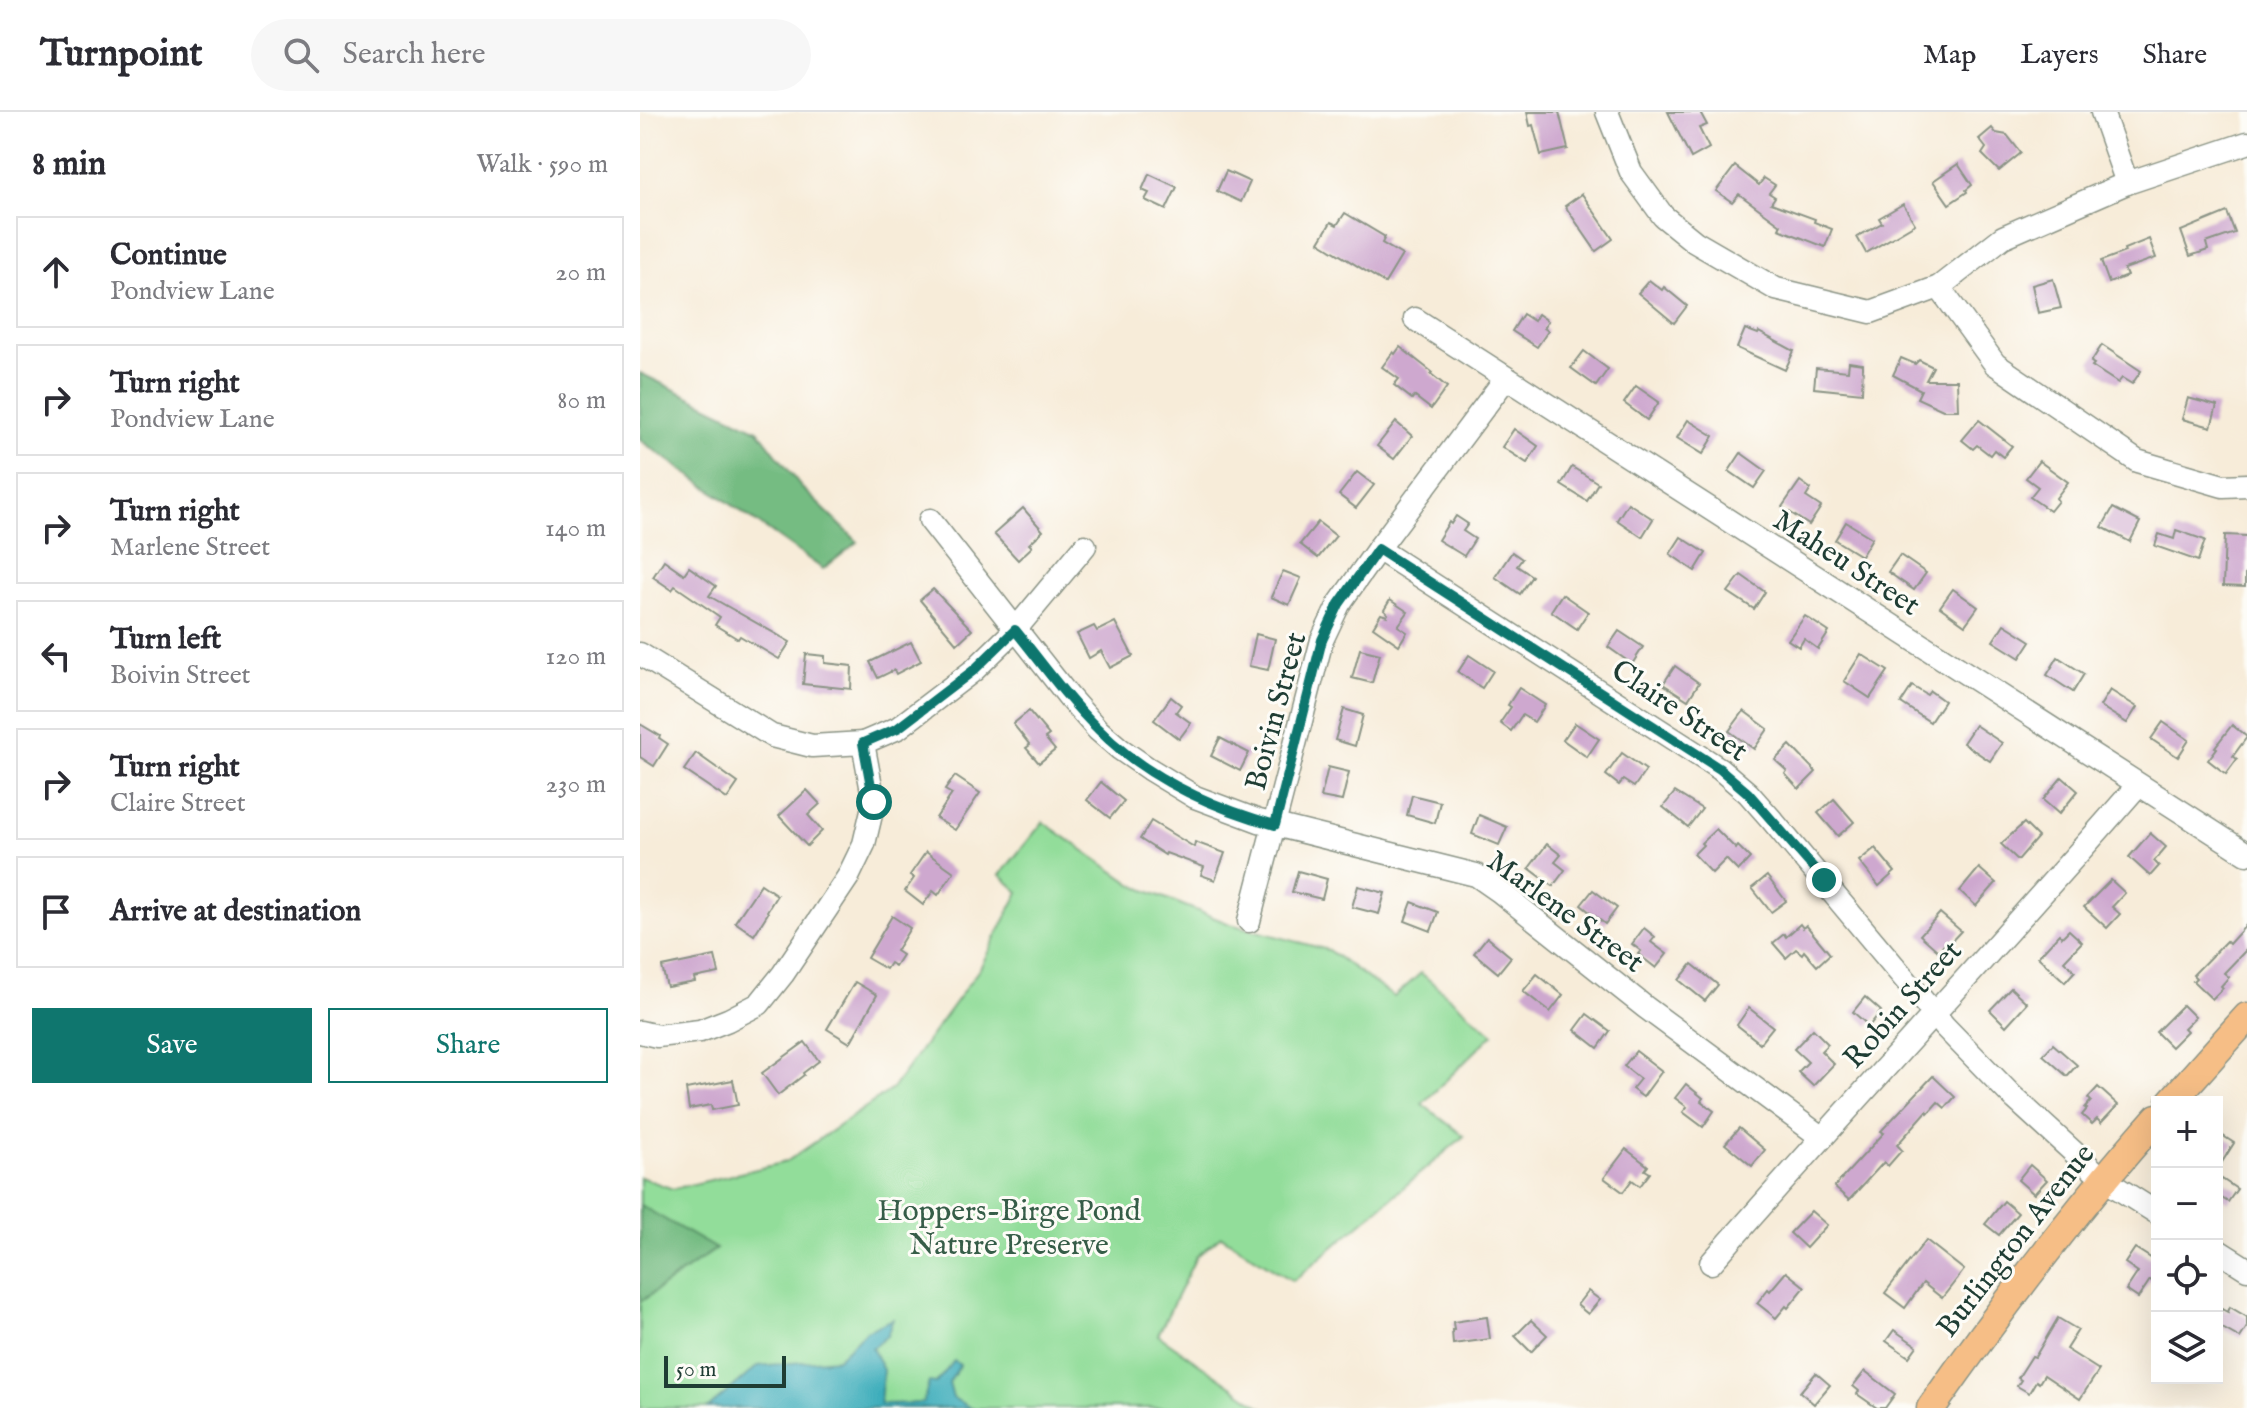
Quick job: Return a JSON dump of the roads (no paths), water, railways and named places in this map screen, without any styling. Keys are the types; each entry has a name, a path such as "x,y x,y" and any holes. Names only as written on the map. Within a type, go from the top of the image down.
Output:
{"main road":[{"path":"2176,1096 2247,1017"},
{"name":"Burlington Avenue","path":"1931,1408 2002,1307 2103,1179 2151,1125"}],"street":[{"path":"1607,112 1631,172 1663,216 1695,242 1776,289 1871,312 1939,287 2003,237 2127,183 2247,143"},
{"path":"2102,112 2127,183"},
{"path":"1939,287 1995,364 2137,461 2223,486 2247,485"},
{"name":"Maheu Street","path":"1415,319 2247,854"},
{"name":"Boivin Street","path":"1249,921 1322,640 1339,604 1506,378"},
{"name":"Marlene Street","path":"930,520 1069,697 1098,730 1120,749 1195,797 1226,810 1476,875 1645,1007 1821,1137"},
{"path":"640,654 772,736 812,746 863,743 898,728 974,670 1015,630 1085,546"},
{"name":"Claire Street","path":"1378,549 1720,769 1748,793 1935,1014 2011,1095 2103,1179 2151,1209"},
{"path":"640,1032 657,1036 700,1031 728,1020 759,1004 783,974 848,877 864,844 874,802 863,743"},
{"name":"Robin Street","path":"1711,1263 2138,785"},
{"path":"2223,1254 2247,1269"}],"water":[{"path":"893,1319 887,1336 872,1348 883,1370 880,1404 923,1403 929,1382 936,1383 954,1361 960,1365 949,1383 953,1398 971,1408 708,1408 758,1366 837,1359 866,1331"}],"park label":[{"name":"Hoppers-Birge Pond Nature Preserve","path":"1009,1227"}]}
